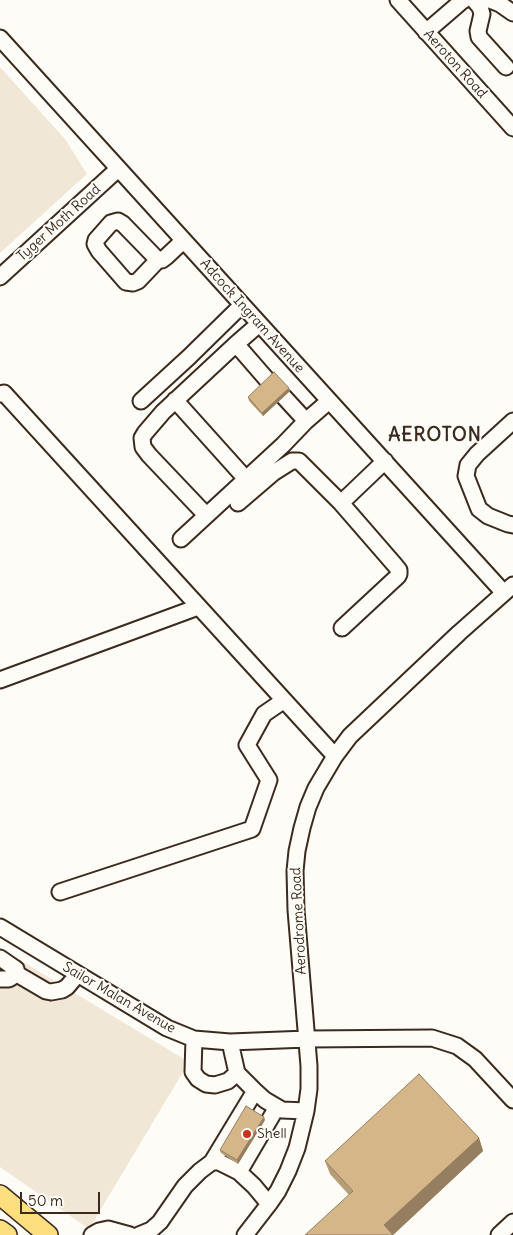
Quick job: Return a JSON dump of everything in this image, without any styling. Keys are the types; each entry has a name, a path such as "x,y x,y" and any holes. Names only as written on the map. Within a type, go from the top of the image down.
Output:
{"main road":[{"path":"0,1196 48,1235"},
{"path":"0,1230 7,1235"}],"street":[{"name":"Aeroton Road","path":"398,0 513,128"},
{"path":"426,32 464,0"},
{"path":"474,0 480,7 482,14 478,31 479,37 506,67"},
{"path":"490,0 513,13"},
{"name":"Adcock Ingram Avenue","path":"0,38 329,401 508,589"},
{"name":"Tyger Moth Road","path":"0,276 118,169"},
{"path":"158,260 166,257 183,240"},
{"path":"141,402 242,305"},
{"path":"206,516 149,455 142,444 142,438 158,417 175,400 259,324"},
{"path":"236,344 269,382"},
{"path":"0,394 4,393 334,756"},
{"path":"284,397 306,421"},
{"path":"175,400 246,479"},
{"path":"181,539 329,401"},
{"path":"513,421 472,459 468,464 466,476 479,509 488,516 513,525"},
{"path":"238,503 273,473 286,464 296,461 302,464 341,503 399,570 399,574 342,628"},
{"path":"341,503 385,461"},
{"name":"Aerodrome Road","path":"245,1235 278,1191 300,1139 306,1111 309,1081 295,871 302,828 316,788 334,756 350,736 508,589"},
{"path":"0,680 198,607"},
{"path":"60,892 252,830 269,780 247,745 264,714 283,701"},
{"name":"Sailor Malan Avenue","path":"0,927 167,1028 194,1039 230,1042 432,1038 457,1046 475,1059 513,1100"},
{"path":"0,958 16,969 17,974 41,989 51,992 67,987 78,974"},
{"path":"0,979 9,979 17,974"},
{"path":"194,1039 193,1072 198,1078 206,1084 215,1086 228,1081 237,1073"},
{"path":"230,1042 237,1073 255,1091 282,1110 306,1111"},
{"path":"139,1235 151,1230 160,1222 184,1186 212,1162 255,1091"},
{"path":"239,1172 277,1107"},
{"path":"212,1162 219,1162 239,1172 269,1204"},
{"path":"499,1235 513,1222"},
{"path":"92,1235 108,1229 130,1235"}],"shaded area":[{"path":"0,67 65,139 87,174 0,253"},
{"path":"0,948 189,1062 89,1229 0,1167"}],"building":[{"path":"274,372 289,388 262,413 248,397"},
{"path":"419,1074 479,1138 384,1225 393,1235 305,1235 353,1191 325,1161"},
{"path":"246,1106 264,1117 237,1160 220,1150"}],"place":[{"name":"Shell","path":"247,1134"}],"district":[{"name":"AEROTON","path":"435,436"}]}
